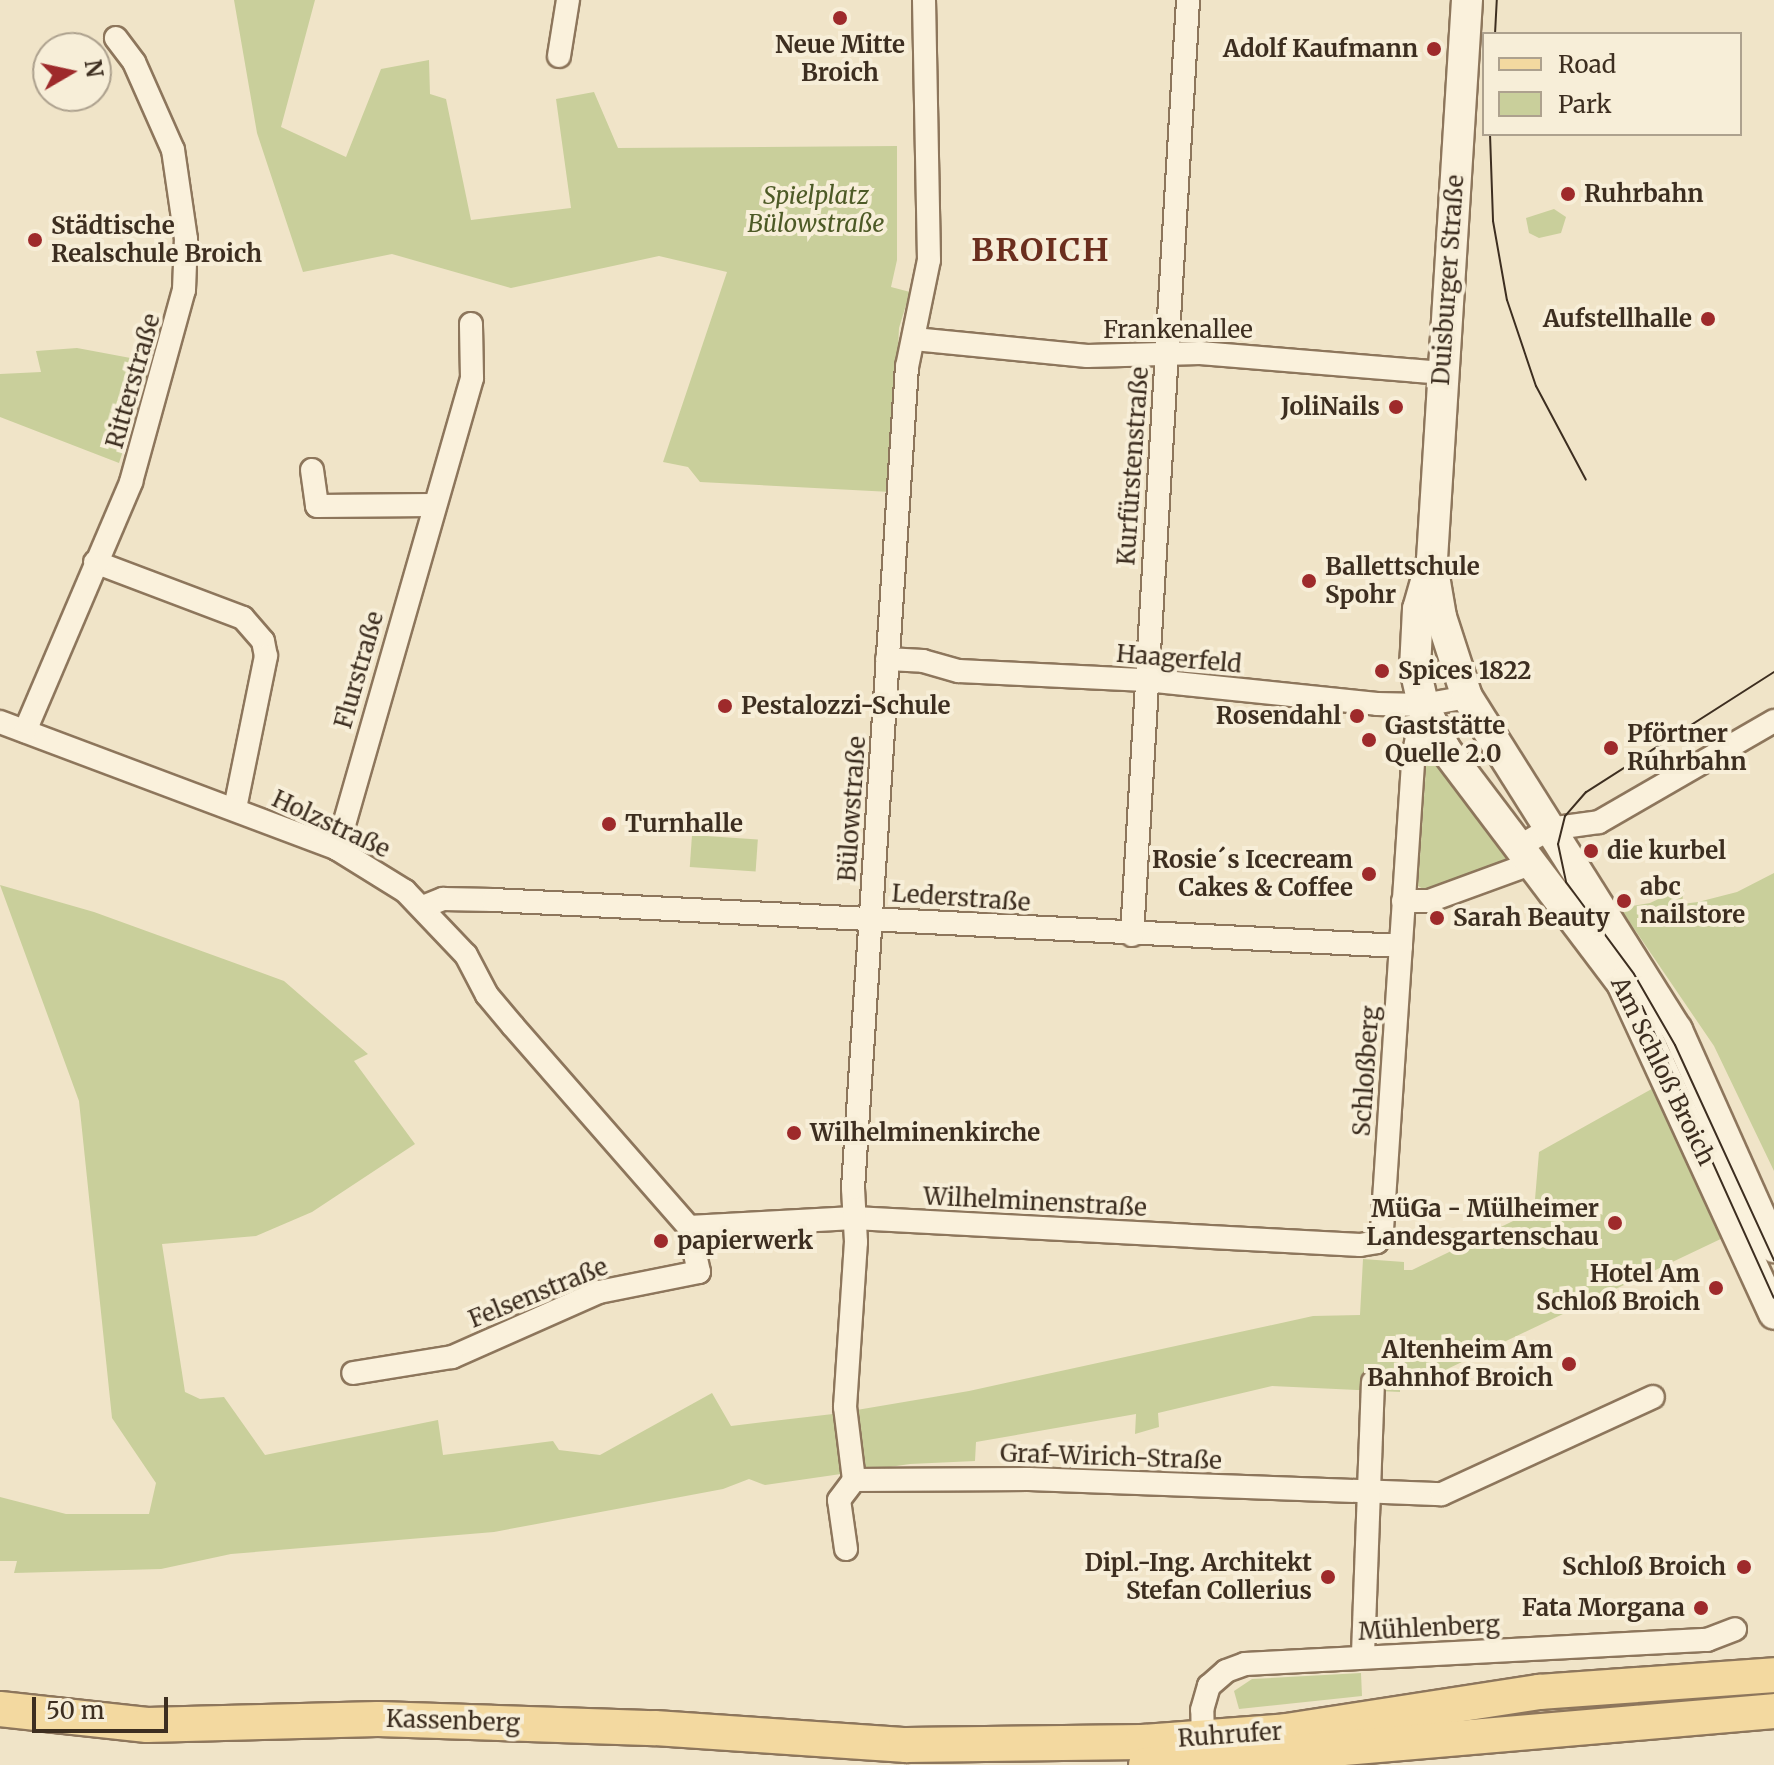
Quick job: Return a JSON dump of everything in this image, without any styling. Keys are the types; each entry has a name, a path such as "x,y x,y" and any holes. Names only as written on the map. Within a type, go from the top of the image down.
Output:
{"main road":[{"name":"Duisburger Straße","path":"1467,0 1432,560 1441,617 1467,697"},
{"name":"Duisburger Straße","path":"1423,705 1415,669 1418,609 1432,560"},
{"name":"Am Schloß Broich","path":"1467,697 1677,1030 1774,1247"},
{"name":"Am Schloß Broich","path":"1423,705 1445,749 1600,949 1643,1020 1774,1314"},
{"name":"Ruhrufer","path":"1146,1765 1203,1750 1539,1692 1774,1675"},
{"name":"Kassenberg","path":"0,1709 116,1724 436,1720 906,1745"},
{"name":"Ruhrufer","path":"906,1745 1203,1750 1725,1717 1774,1711"},
{"path":"1725,1717 1774,1730"},
{"path":"906,1745 983,1765 1127,1765"}],"street":[{"path":"559,56 568,0"},
{"name":"Bülowstraße","path":"854,1478 845,1415 871,916 907,367 929,260 924,0"},
{"name":"Kurfürstenstraße","path":"1132,935 1188,0"},
{"name":"Ritterstraße","path":"25,731 136,467 184,290 186,239 173,150 134,62 116,38"},
{"name":"Flurstraße","path":"337,849 433,505 472,378 471,324"},
{"name":"Frankenallee","path":"914,339 1087,356 1166,353 1368,363 1442,373"},
{"path":"312,470 317,506 433,505"},
{"path":"95,562 243,618 263,641 266,656 235,809"},
{"name":"Haagerfeld","path":"887,659 923,661 959,671 1146,680 1423,705 1467,697"},
{"name":"Schloßberg","path":"1377,1242 1382,1230 1403,901 1423,705"},
{"path":"1403,901 1429,901 1526,855 1549,829 1599,822 1774,721"},
{"name":"Holzstraße","path":"0,722 337,849 383,874 423,907 466,955 487,995 689,1227"},
{"name":"Lederstraße","path":"423,907 443,899 493,900 871,916 907,923 1401,946"},
{"name":"Wilhelminenstraße","path":"689,1227 854,1218 1377,1242"},
{"name":"Felsenstraße","path":"353,1373 452,1357 599,1292 699,1272 689,1227"},
{"path":"1363,1654 1366,1495 1373,1382"},
{"name":"Graf-Wirich-Straße","path":"854,1478 1029,1479 1366,1495 1457,1490 1653,1397"},
{"path":"846,1549 839,1500 854,1478"},
{"name":"Mühlenberg","path":"1203,1750 1205,1695 1226,1671 1245,1664 1363,1654 1707,1640 1735,1629"}],"green space":[{"name":"Spielplatz Bülowstraße","path":"234,0 315,0 281,127 346,157 381,69 429,60 430,94 446,99 471,220 571,208 556,99 594,92 618,148 897,146 897,260 891,287 910,292 899,328 891,492 700,482 688,467 663,462 727,272 659,256 511,288 392,254 303,272 257,133"},
{"path":"1554,209 1566,217 1561,233 1539,238 1529,233 1526,218"},
{"path":"77,348 152,362 119,463 0,417 0,374 41,372 36,351"},
{"path":"1427,753 1511,857 1430,893 1418,886"},
{"path":"692,835 758,840 756,872 690,867"},
{"path":"1774,873 1774,1171 1714,1046 1620,908 1650,903 1684,887 1682,904 1698,902 1737,892"},
{"path":"0,885 94,912 284,981 368,1054 354,1061 415,1144 312,1212 256,1236 162,1244 185,1392 200,1399 224,1397 265,1455 438,1420 443,1455 553,1441 559,1450 600,1455 712,1393 731,1426 833,1414 969,1391 1313,1316 1360,1315 1363,1259 1404,1262 1404,1270 1412,1270 1534,1211 1539,1152 1657,1086 1727,1236 1420,1382 1400,1383 1400,1392 1272,1386 1158,1413 1159,1427 1135,1434 1136,1414 976,1442 975,1461 910,1464 765,1485 749,1479 723,1489 494,1532 231,1554 161,1569 14,1573 17,1561 0,1561 0,1497 66,1514 149,1514 156,1483 112,1418 79,1101"},
{"path":"1361,1673 1362,1696 1239,1709 1234,1691 1252,1679"}],"tram line":[{"path":"1495,32 1497,0"},
{"path":"1490,136 1493,221 1507,300 1536,386 1586,480"},
{"path":"1774,672 1586,792 1565,816 1558,844 1566,882 1634,974 1675,1045 1774,1260"},
{"path":"1642,1006 1774,1298"}],"place":[{"name":"Neue Mitte Broich","path":"840,18"},
{"name":"Adolf Kaufmann","path":"1434,49"},
{"name":"Ruhrbahn","path":"1568,194"},
{"name":"Städtische Realschule Broich","path":"35,240"},
{"name":"Aufstellhalle","path":"1708,319"},
{"name":"JoliNails","path":"1396,407"},
{"name":"Ballettschule Spohr","path":"1309,581"},
{"name":"Spices 1822","path":"1382,671"},
{"name":"Pestalozzi-Schule","path":"725,706"},
{"name":"Rosendahl","path":"1357,716"},
{"name":"Gaststätte Quelle 2.0","path":"1369,740"},
{"name":"Pförtner Ruhrbahn","path":"1611,748"},
{"name":"Turnhalle","path":"609,824"},
{"name":"die kurbel","path":"1591,851"},
{"name":"Rosie´s Icecream Cakes & Coffee","path":"1369,874"},
{"name":"abc nailstore","path":"1624,901"},
{"name":"Sarah Beauty","path":"1437,918"},
{"name":"Wilhelminenkirche","path":"794,1133"},
{"name":"MüGa - Mülheimer Landesgartenschau","path":"1615,1223"},
{"name":"papierwerk","path":"661,1241"},
{"name":"Hotel Am Schloß Broich","path":"1716,1288"},
{"name":"Altenheim Am Bahnhof Broich","path":"1569,1364"},
{"name":"Schloß Broich","path":"1744,1567"},
{"name":"Dipl.-Ing. Architekt Stefan Collerius","path":"1328,1577"},
{"name":"Fata Morgana","path":"1701,1608"}],"district":[{"name":"BROICH","path":"1041,250"}]}
